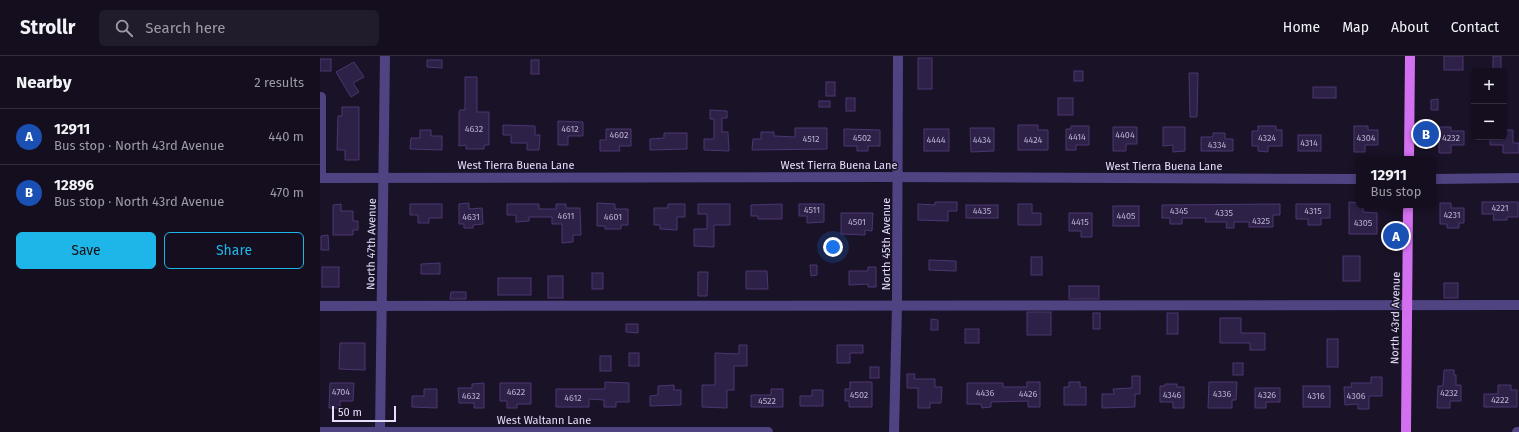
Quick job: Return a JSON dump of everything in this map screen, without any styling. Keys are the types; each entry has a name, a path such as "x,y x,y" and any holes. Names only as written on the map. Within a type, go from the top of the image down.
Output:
{"main road":[{"path":"1409,156 1410,56"},
{"name":"North 43rd Avenue","path":"1406,432 1408,208"}],"street":[{"name":"North 47th Avenue","path":"380,432 385,56"},
{"name":"North 45th Avenue","path":"894,432 897,305 898,56"},
{"path":"321,97 321,178"},
{"name":"West Tierra Buena Lane","path":"321,178 898,177 1356,179"},
{"path":"1436,179 1519,178"},
{"path":"320,306 1519,305"},
{"name":"West Waltann Lane","path":"320,432 768,432"}],"building":[{"path":"1444,56 1463,56 1463,70 1444,70"},
{"path":"1493,56 1501,56 1501,68 1493,68"},
{"path":"918,58 932,58 932,89 918,89"},
{"path":"320,59 331,59 331,71 320,71"},
{"path":"427,60 442,60 442,68 427,67"},
{"path":"531,60 539,60 539,74 531,74"},
{"path":"354,62 364,77 353,83 359,92 351,97 336,72"},
{"path":"1074,71 1083,71 1083,81 1074,81"},
{"path":"1189,73 1198,73 1197,117 1190,117"},
{"path":"465,77 477,77 477,112 489,112 489,145 484,145 484,149 466,149 466,145 459,146 459,112 460,110 465,110"},
{"path":"826,82 835,82 835,96 826,96"},
{"path":"1313,87 1336,87 1336,98 1313,98"},
{"path":"846,98 855,98 855,111 846,111"},
{"path":"1058,98 1073,98 1073,115 1058,115"},
{"path":"1438,99 1438,110 1431,110 1431,100"},
{"path":"819,101 830,101 830,107 819,107"},
{"path":"342,107 359,107 359,160 345,160 345,150 337,150 338,116 342,116"},
{"path":"710,110 727,111 727,118 722,118 722,132 728,132 729,151 704,150 704,139 714,139 714,119 710,119"},
{"path":"558,121 583,122 583,136 568,136 568,145 558,145"},
{"path":"503,125 535,126 535,135 540,135 539,150 527,150 527,143 511,143 511,135 503,135"},
{"path":"1018,125 1038,125 1038,130 1048,130 1048,150 1018,150"},
{"path":"1071,126 1089,126 1089,145 1076,145 1076,150 1066,150 1066,129 1071,129"},
{"path":"1258,126 1276,126 1276,130 1282,130 1282,146 1268,146 1268,152 1258,151 1258,146 1252,146 1252,131 1258,131"},
{"path":"1354,126 1368,126 1368,130 1378,130 1378,145 1365,145 1365,152 1354,152"},
{"path":"1113,127 1137,127 1137,144 1126,144 1126,151 1113,151"},
{"path":"1163,127 1185,127 1185,151 1173,152 1173,145 1163,146"},
{"path":"1439,127 1451,127 1451,131 1464,131 1464,145 1451,145 1451,153 1439,153"},
{"path":"795,128 827,128 827,149 752,150 753,139 761,139 761,132 774,132 774,136 795,137"},
{"path":"970,128 994,128 994,151 971,152"},
{"path":"606,129 631,129 631,146 619,146 620,151 600,151 600,140 606,140"},
{"path":"844,129 880,130 880,146 868,146 868,151 857,151 857,146 844,146"},
{"path":"924,129 949,129 949,151 924,151"},
{"path":"420,130 431,130 431,136 442,136 442,150 410,149 411,138 420,138"},
{"path":"1507,130 1513,130 1513,143 1519,143 1519,153 1503,153 1503,145 1490,145 1490,140 1507,140"},
{"path":"664,133 687,133 687,149 650,150 650,139 664,138"},
{"path":"1213,133 1225,133 1225,139 1233,139 1233,151 1201,151 1201,137 1213,137"},
{"path":"1298,135 1321,135 1321,151 1298,151"},
{"path":"935,202 957,202 957,211 948,211 948,221 918,220 918,204 935,205"},
{"path":"1349,202 1356,203 1356,208 1363,208 1363,212 1377,213 1377,234 1349,234"},
{"path":"1482,202 1518,202 1518,217 1507,217 1507,220 1493,220 1494,214 1482,214"},
{"path":"469,203 469,209 482,208 483,224 473,225 473,228 464,228 464,224 459,224 459,204"},
{"path":"597,203 615,204 615,209 628,209 628,225 621,225 621,229 605,229 605,226 597,226"},
{"path":"1440,203 1451,203 1451,208 1464,208 1464,223 1459,223 1459,228 1447,228 1447,224 1440,224"},
{"path":"341,204 341,211 353,211 353,221 358,221 358,230 353,230 353,235 333,235 333,205"},
{"path":"410,204 442,204 442,218 429,218 429,223 418,223 418,215 410,215"},
{"path":"507,204 539,204 539,209 556,209 556,204 566,204 566,208 580,208 581,235 573,235 573,242 562,243 562,224 552,224 552,217 529,217 529,221 516,222 516,215 507,215"},
{"path":"668,204 685,204 685,217 677,217 677,230 660,229 660,225 654,225 654,208 668,208"},
{"path":"698,204 730,204 730,225 714,225 714,247 694,246 694,229 707,229 707,214 698,214"},
{"path":"782,204 782,219 758,219 758,216 751,216 751,205"},
{"path":"799,204 824,204 824,222 807,223 807,216 799,216"},
{"path":"1018,204 1032,204 1032,213 1041,213 1041,225 1018,225"},
{"path":"1280,204 1280,215 1273,215 1273,227 1249,227 1249,222 1234,222 1234,228 1226,228 1227,222 1205,222 1206,218 1182,218 1182,224 1170,224 1170,218 1162,218 1162,205"},
{"path":"1296,204 1330,204 1330,218 1321,218 1321,225 1308,225 1308,219 1296,219"},
{"path":"966,205 998,205 998,218 966,218"},
{"path":"1113,206 1139,206 1139,226 1113,226"},
{"path":"841,213 873,213 872,231 865,230 865,235 841,234"},
{"path":"1069,213 1092,213 1092,237 1081,237 1081,231 1069,231"},
{"path":"328,235 329,250 321,250 321,236"},
{"path":"1343,256 1360,256 1360,281 1343,281"},
{"path":"1031,257 1042,257 1042,275 1031,275"},
{"path":"929,260 956,261 956,271 929,270"},
{"path":"440,263 440,274 421,274 421,264"},
{"path":"810,265 817,265 817,275 811,276"},
{"path":"322,267 339,267 339,287 322,287"},
{"path":"868,267 876,267 876,287 868,287 868,284 849,285 849,271 868,271"},
{"path":"746,271 767,271 768,289 746,289"},
{"path":"698,272 708,272 707,296 698,296"},
{"path":"592,273 603,273 603,289 592,289"},
{"path":"548,276 563,276 563,298 548,298"},
{"path":"498,278 531,278 531,295 498,295"},
{"path":"1444,283 1458,283 1458,298 1444,298"},
{"path":"1069,286 1099,286 1099,299 1069,299"},
{"path":"451,292 466,292 466,299 450,299"},
{"path":"1027,312 1051,312 1051,335 1027,335"},
{"path":"1093,313 1100,313 1100,329 1093,329"},
{"path":"1167,313 1178,313 1178,334 1167,334"},
{"path":"1220,318 1241,318 1241,333 1265,333 1265,350 1250,350 1250,343 1220,343"},
{"path":"931,319 938,320 938,330 931,330"},
{"path":"626,324 638,324 638,333 626,332"},
{"path":"965,329 979,329 979,343 965,343"},
{"path":"1327,339 1338,339 1338,367 1327,367"},
{"path":"340,343 365,343 365,370 339,369"},
{"path":"739,345 747,345 747,366 734,366 734,390 727,390 727,408 702,407 702,385 715,385 715,353 739,354"},
{"path":"837,345 863,345 863,353 850,353 850,363 837,363"},
{"path":"629,353 639,353 639,366 629,366"},
{"path":"600,356 611,356 611,371 600,371"},
{"path":"1233,363 1243,363 1243,375 1233,375"},
{"path":"870,367 879,367 879,378 870,378"},
{"path":"1444,370 1454,370 1454,375 1456,375 1456,385 1461,385 1461,401 1450,401 1450,408 1437,408 1438,386 1443,386"},
{"path":"907,374 915,374 914,379 935,379 935,387 942,387 941,403 930,403 930,408 918,408 918,388 907,388"},
{"path":"1132,376 1140,376 1140,394 1135,394 1135,407 1102,408 1102,394 1114,394 1113,389 1132,388"},
{"path":"1371,377 1382,377 1382,396 1369,396 1369,409 1358,409 1358,404 1345,405 1344,387 1352,387 1351,383 1371,383"},
{"path":"605,382 629,383 629,402 616,402 616,407 604,407 604,400 589,399 589,407 556,407 556,389 605,389"},
{"path":"850,382 872,382 872,407 849,407 849,401 845,401 845,389 850,389"},
{"path":"1027,382 1040,382 1040,407 1028,407 1028,401 991,402 991,407 982,408 981,404 967,404 967,383 1003,383 1003,387 1027,387"},
{"path":"1069,382 1080,382 1080,387 1086,387 1086,405 1064,405 1064,387 1069,387"},
{"path":"1209,382 1237,382 1236,400 1232,400 1232,408 1208,408"},
{"path":"330,383 354,383 353,401 340,401 340,408 329,408"},
{"path":"484,383 484,408 474,408 474,403 459,403 458,388 472,388 472,384"},
{"path":"500,383 531,383 531,404 517,404 517,408 507,408 507,401 500,401"},
{"path":"1165,384 1177,384 1177,387 1184,387 1184,408 1173,408 1173,402 1160,402 1160,386 1165,386"},
{"path":"674,385 674,390 681,390 681,405 650,406 650,396 658,395 658,386"},
{"path":"1498,385 1511,385 1511,390 1517,390 1517,407 1484,407 1484,394 1498,394"},
{"path":"1303,386 1330,386 1330,407 1303,407"},
{"path":"1255,388 1280,388 1280,402 1266,402 1266,408 1255,408"},
{"path":"424,389 437,389 437,408 412,407 412,396 424,396"},
{"path":"771,389 783,389 783,407 751,407 751,395 771,395"},
{"path":"812,390 823,390 823,406 800,406 800,396 812,396"}],"place":[{"name":"12896","path":"1426,134"},
{"name":"12911","path":"1396,236"}]}
